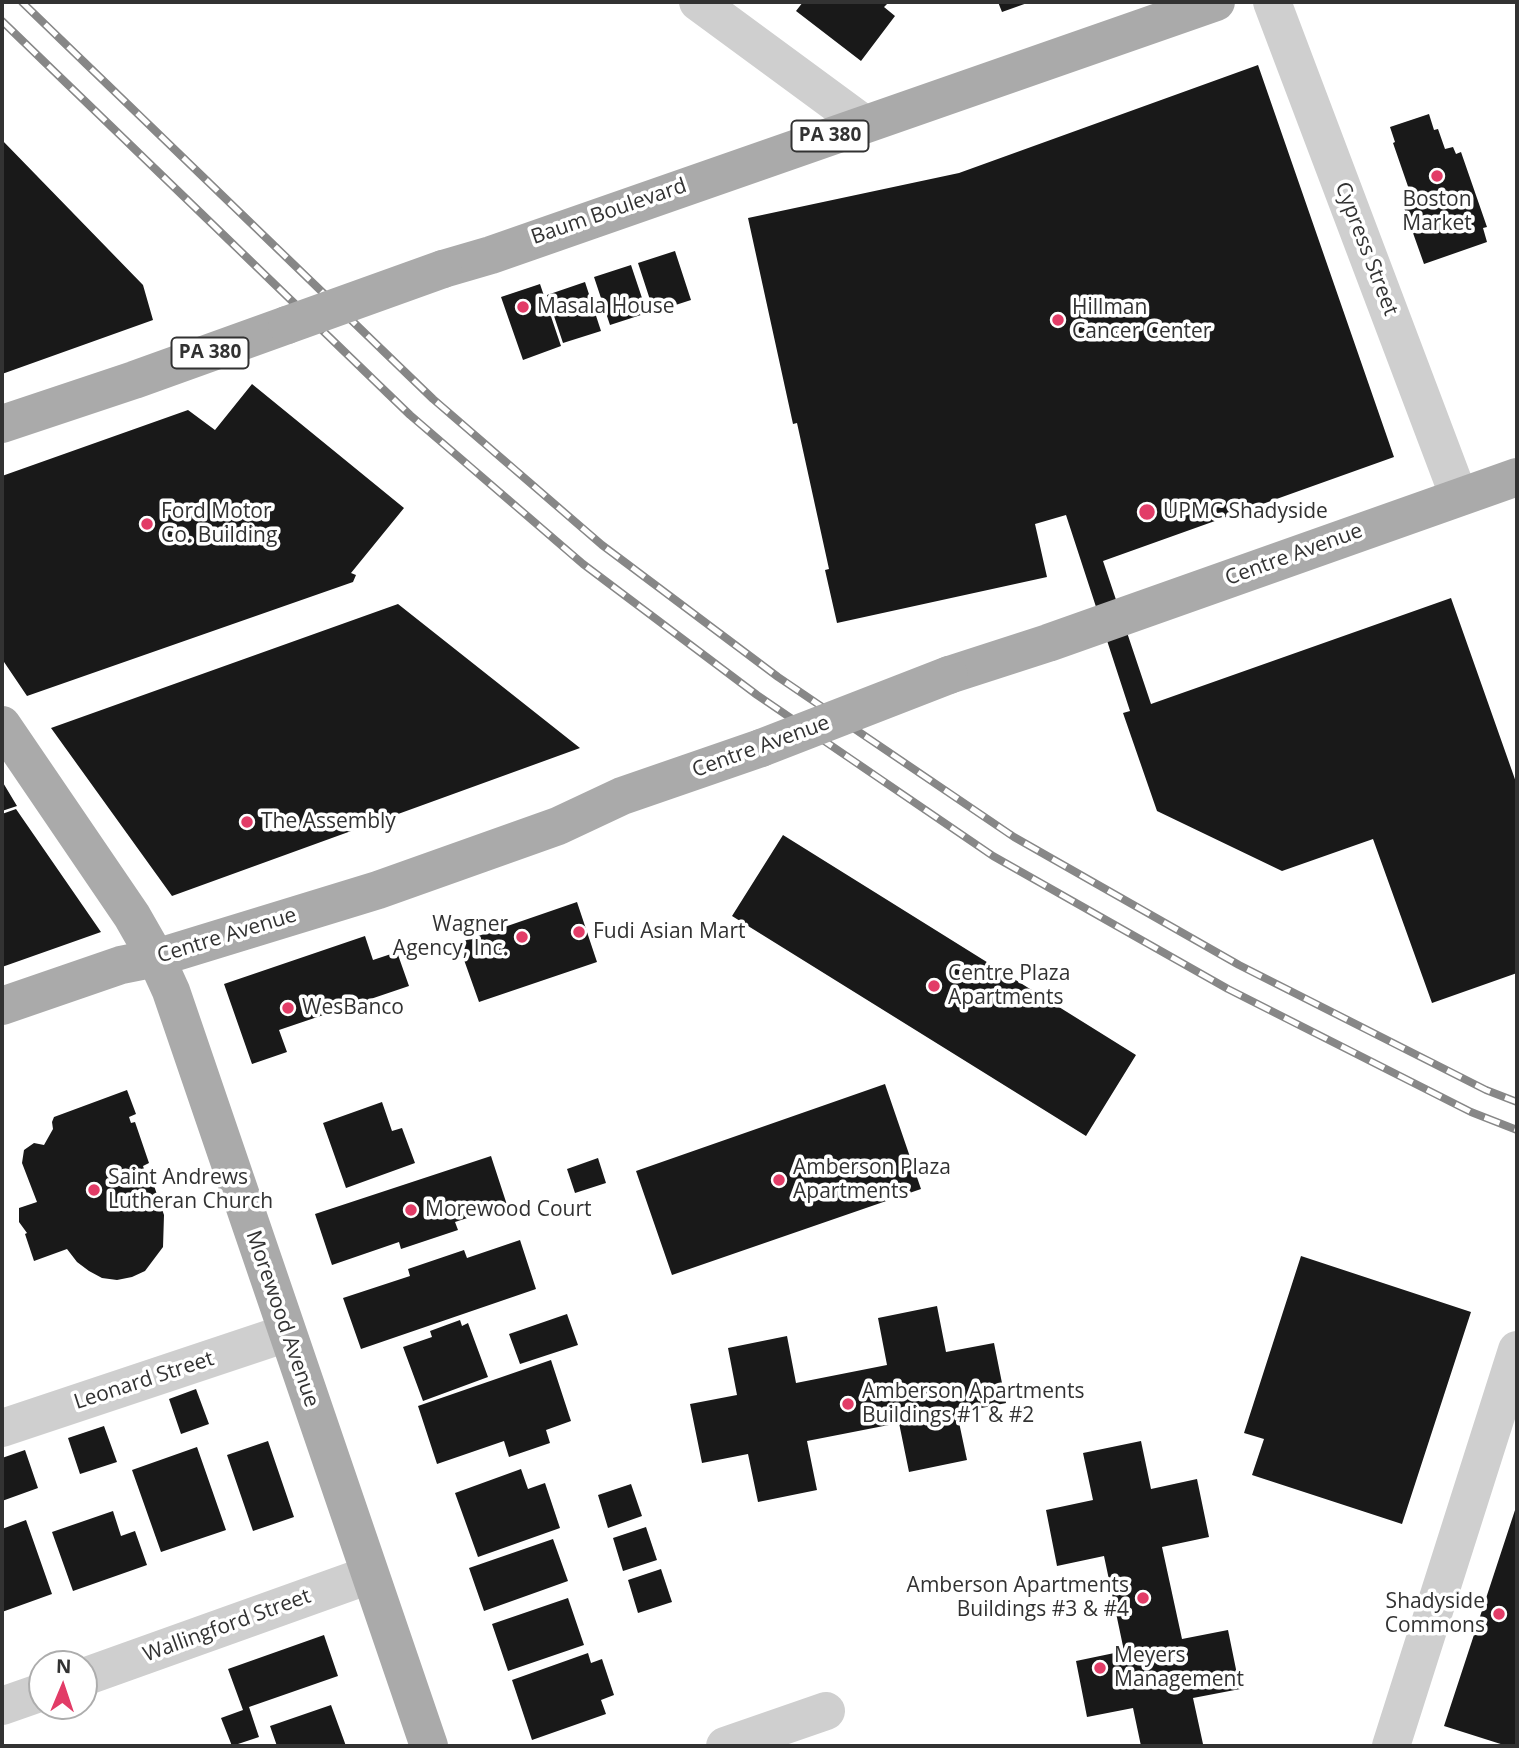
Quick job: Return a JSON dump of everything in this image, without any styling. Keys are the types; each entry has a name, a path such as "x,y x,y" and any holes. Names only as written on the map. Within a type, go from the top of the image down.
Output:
{"main road":[{"name":"Baum Boulevard","path":"2,424 1216,2"},
{"name":"Centre Avenue","path":"2,1006 121,965 156,958 378,890 558,825 622,796 761,748 949,676 1517,477"},
{"name":"Morewood Avenue","path":"2,725 132,916 171,991 429,1746"}],"street":[{"path":"698,2 864,124"},
{"name":"Cypress Street","path":"1272,2 1459,496"},
{"name":"Leonard Street","path":"2,1428 287,1333"},
{"path":"1391,1746 1517,1350"},
{"name":"Wallingford Street","path":"98,1672 369,1574"},
{"path":"2,1706 28,1697"},
{"path":"725,1746 826,1711"}],"building":[{"path":"803,2 889,2 884,7 895,16 861,61 796,11"},
{"path":"998,2 1030,2 1002,12"},
{"name":"Hillman Cancer Center","path":"1258,65 1394,457 1103,561 1151,704 1451,598 1517,785 1517,973 1432,1003 1373,839 1282,871 1157,811 1123,713 1130,711 1066,515 1035,524 1047,577 837,623 825,570 829,569 797,423 793,424 748,218 959,173"},
{"name":"Boston Market","path":"1429,114 1434,130 1438,129 1445,149 1453,147 1456,154 1461,152 1487,227 1483,228 1487,242 1424,264 1402,202 1412,198 1390,127"},
{"path":"2,140 143,285 153,320 2,374"},
{"path":"675,251 691,300 654,312 638,263"},
{"path":"631,265 647,313 610,325 594,277"},
{"path":"585,282 601,331 563,343 547,295"},
{"path":"540,284 561,346 523,360 501,297"},
{"name":"Ford Motor Co. Building","path":"252,384 404,508 351,573 356,575 353,582 27,696 2,659 2,476 188,410 215,430"},
{"name":"The Assembly","path":"398,604 580,748 172,896 51,728"},
{"path":"2,781 17,806 2,811"},
{"path":"16,809 101,932 2,967 2,814"},
{"name":"Centre Plaza Apartments","path":"783,835 1136,1055 1086,1136 732,916"},
{"path":"577,902 597,962 479,1002 458,943"},
{"name":"WesBanco","path":"365,936 373,960 397,952 409,986 279,1030 287,1052 252,1064 224,984"},
{"name":"Amberson Plaza Apartments","path":"885,1084 921,1189 672,1275 636,1171"},
{"name":"Saint Andrews Lutheran Church","path":"127,1090 136,1114 129,1117 131,1123 135,1122 149,1163 143,1166 147,1178 151,1177 164,1215 163,1247 145,1271 117,1280 102,1278 89,1271 77,1262 67,1249 34,1261 25,1234 27,1233 19,1222 19,1208 37,1202 22,1163 24,1150 34,1143 44,1145 53,1129 54,1117"},
{"path":"382,1102 392,1131 402,1128 415,1163 346,1188 323,1123"},
{"name":"Morewood Court","path":"491,1156 507,1205 455,1222 458,1230 401,1249 399,1242 332,1265 315,1214"},
{"path":"598,1158 606,1183 575,1193 567,1169"},
{"name":"Morewood Court","path":"520,1240 536,1289 361,1349 343,1298 410,1276 408,1269 464,1250 467,1258"},
{"path":"1301,1256 1471,1312 1402,1524 1252,1475 1264,1439 1244,1433"},
{"name":"Amberson Apartments Buildings #1 & #2","path":"937,1306 946,1352 994,1343 1006,1403 957,1413 967,1460 909,1472 899,1423 807,1441 817,1490 758,1502 748,1454 702,1463 690,1404 737,1395 728,1348 787,1336 796,1383 887,1365 878,1318"},
{"path":"567,1314 578,1345 520,1364 509,1334"},
{"path":"460,1320 462,1326 468,1323 488,1377 423,1401 403,1347 432,1337 430,1331"},
{"path":"551,1360 571,1421 546,1430 550,1443 509,1457 504,1441 437,1464 418,1406"},
{"path":"196,1389 209,1424 181,1434 169,1399"},
{"path":"104,1426 117,1462 80,1474 68,1438"},
{"path":"268,1441 294,1517 253,1531 227,1455"},
{"name":"Amberson Apartments Buildings #3 & #4","path":"1141,1441 1151,1489 1197,1479 1209,1537 1162,1547 1182,1639 1228,1630 1240,1689 1193,1698 1203,1744 1141,1746 1133,1708 1087,1717 1076,1661 1124,1651 1104,1556 1057,1566 1046,1510 1093,1500 1083,1453"},
{"path":"197,1447 226,1530 161,1552 132,1470"},
{"path":"25,1450 38,1488 2,1501 2,1458"},
{"path":"521,1469 528,1489 545,1483 560,1528 478,1557 455,1493"},
{"path":"631,1484 642,1516 608,1528 598,1495"},
{"name":"Shadyside Commons","path":"1517,1504 1517,1746 1507,1746 1444,1726"},
{"path":"113,1511 121,1536 135,1531 147,1565 73,1591 52,1532"},
{"path":"26,1520 52,1594 2,1612 2,1529"},
{"path":"646,1527 657,1560 623,1571 613,1538"},
{"path":"553,1539 568,1581 484,1611 469,1568"},
{"path":"661,1569 672,1602 638,1613 628,1580"},
{"path":"568,1598 584,1645 508,1671 492,1624"},
{"path":"324,1635 338,1676 249,1707 259,1737 232,1746 221,1718 243,1710 228,1669"},
{"path":"588,1653 591,1663 602,1659 614,1695 601,1700 606,1714 532,1740 512,1680"},
{"path":"331,1705 346,1746 277,1746 270,1726"}],"railway":[{"path":"22,2 433,399 602,545 778,677 1014,837 1239,965 1486,1090 1517,1102"},
{"path":"2,21 410,415 583,564 757,695 993,856 1228,989 1471,1112 1517,1130"}],"place":[{"name":"Boston Market","path":"1437,176"},
{"name":"Masala House","path":"523,307"},
{"name":"Hillman Cancer Center","path":"1058,320"},
{"name":"UPMC Shadyside","path":"1147,512"},
{"name":"Ford Motor Co. Building","path":"147,524"},
{"name":"The Assembly","path":"247,822"},
{"name":"Fudi Asian Mart","path":"579,932"},
{"name":"Wagner Agency, Inc.","path":"522,937"},
{"name":"Centre Plaza Apartments","path":"934,986"},
{"name":"WesBanco","path":"288,1008"},
{"name":"Amberson Plaza Apartments","path":"779,1180"},
{"name":"Saint Andrews Lutheran Church","path":"94,1190"},
{"name":"Morewood Court","path":"411,1210"},
{"name":"Amberson Apartments Buildings #1 & #2","path":"848,1404"},
{"name":"Amberson Apartments Buildings #3 & #4","path":"1143,1598"},
{"name":"Shadyside Commons","path":"1499,1614"},
{"name":"Meyers Management","path":"1100,1668"}]}
